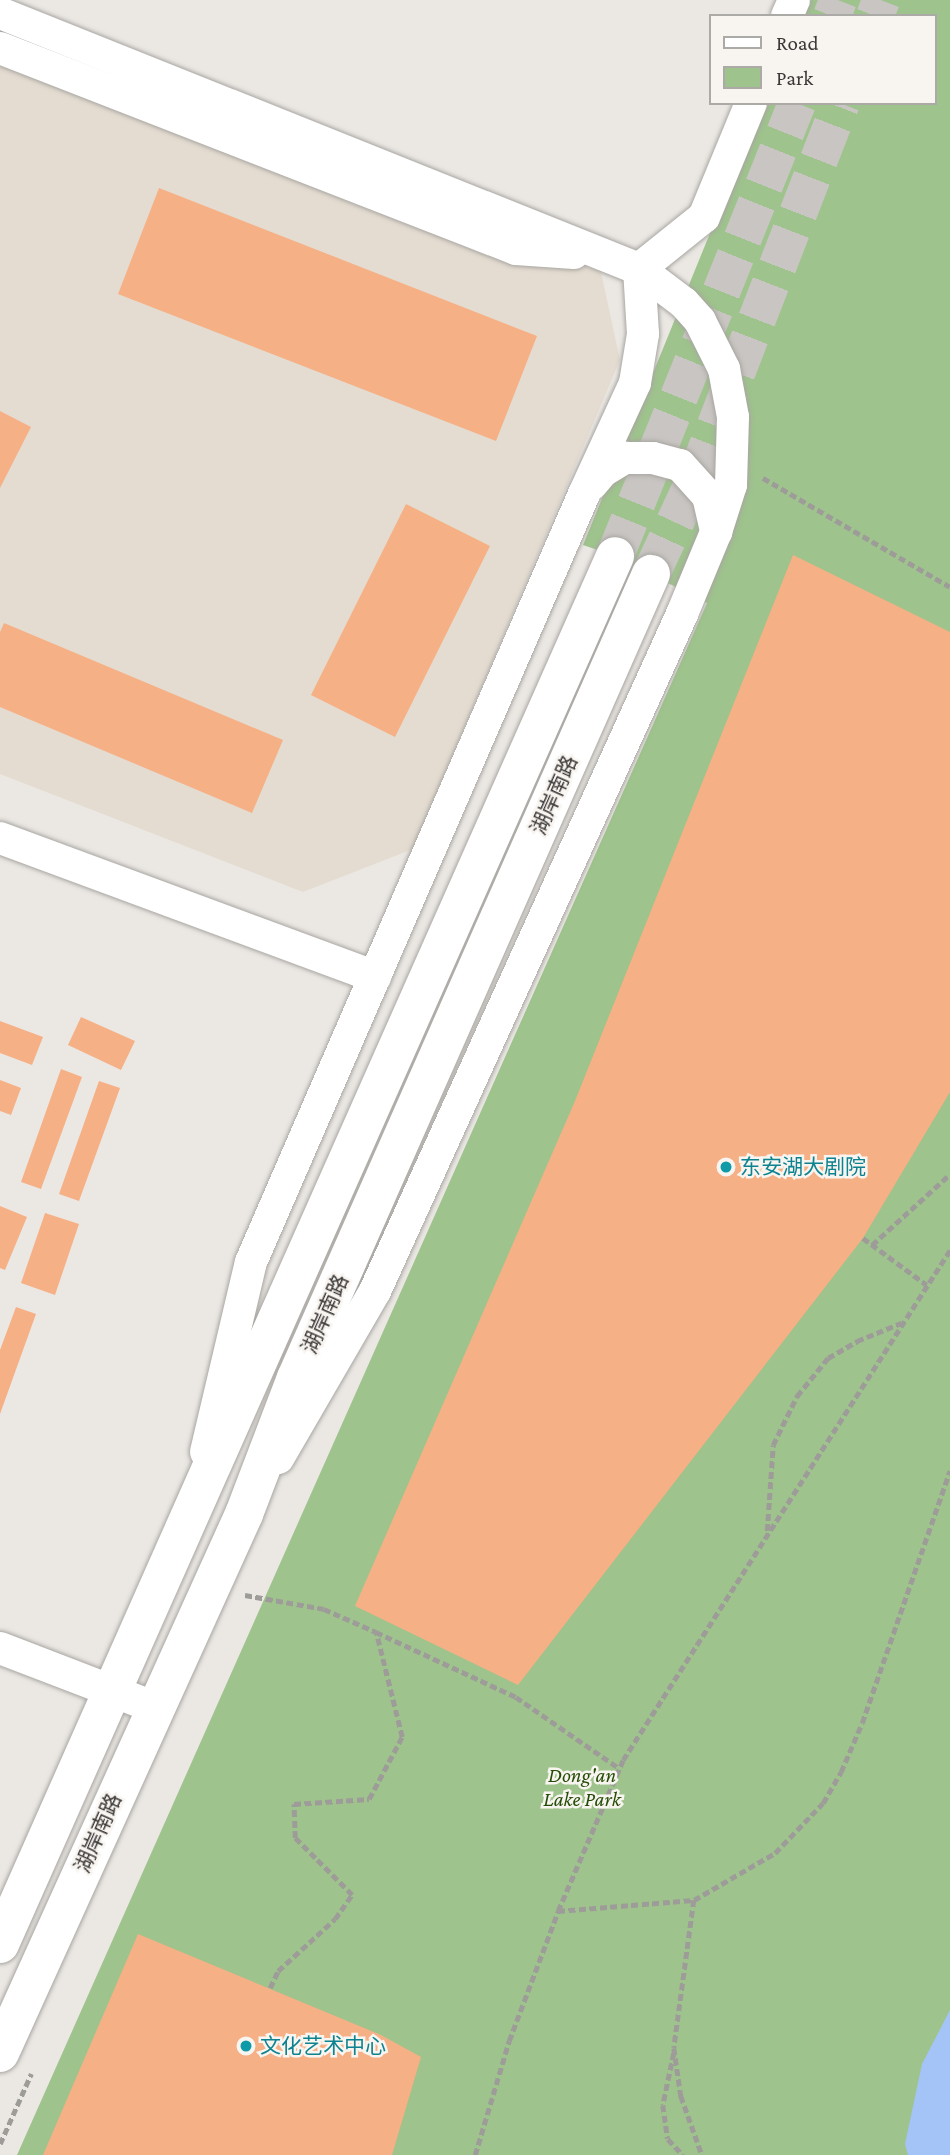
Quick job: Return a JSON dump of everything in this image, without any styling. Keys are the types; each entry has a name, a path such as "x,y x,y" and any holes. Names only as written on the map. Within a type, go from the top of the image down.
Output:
{"main road":[{"name":"湖岸南路","path":"0,1944 615,556"},
{"name":"湖岸南路","path":"0,2053 154,1707 244,1514 296,1378 652,574"}],"street":[{"path":"0,13 639,269 684,303 700,321 724,369 733,417 734,460 731,485 716,532 375,1291 244,1514"},
{"path":"0,48 516,249 604,255"},
{"path":"639,269 704,217 750,105"},
{"path":"196,1498 251,1262 584,494 625,408 641,357 639,269"},
{"path":"584,494 603,471 625,458 653,458 681,465 708,496 716,532"},
{"path":"0,838 374,977"},
{"path":"0,1648 154,1707"}],"path":[{"path":"734,460 950,587"},
{"path":"872,1245 950,1174"},
{"path":"863,1238 927,1285"},
{"path":"475,2155 509,2041 558,1911 619,1768 950,1250"},
{"path":"767,1534 774,1445 797,1396 828,1358 856,1341 902,1322"},
{"path":"558,1911 694,1900 775,1853 823,1803 841,1772 862,1723 950,1471"},
{"path":"210,1589 324,1609 516,1697 619,1768"},
{"path":"270,1988 278,1970 335,1919 352,1895 295,1838 294,1804 369,1799 402,1738 376,1632"},
{"path":"683,2155 668,2139 663,2105 691,1936 694,1900"},
{"path":"674,2048 681,2096 702,2155"}],"shaded area":[{"path":"0,38 601,272 620,360 413,849 303,892 0,774"}],"green space":[{"name":"Dong'an Lake Park","path":"806,0 950,0 950,2155 17,2155 707,603 615,556 583,545 762,105 936,105 936,14 800,14"}],"water":[{"path":"950,2010 950,2155 908,2155 905,2144 922,2064"}],"building":[{"path":"159,188 537,336 496,441 118,294"},
{"path":"0,411 31,427 0,488"},
{"path":"406,504 490,546 395,737 311,695"},
{"name":"东安湖大剧院","path":"793,555 950,632 950,1092 863,1238 518,1685 355,1606 575,1101"},
{"path":"4,623 283,740 252,813 0,707 0,632"},
{"path":"81,1017 135,1041 121,1070 68,1045"},
{"path":"0,1021 43,1037 32,1065 0,1053"},
{"path":"61,1069 82,1077 41,1189 21,1182"},
{"path":"0,1080 21,1088 11,1115 0,1111"},
{"path":"99,1081 120,1088 79,1201 59,1194"},
{"path":"0,1206 27,1217 5,1270 0,1268"},
{"path":"45,1213 79,1224 55,1295 21,1283"},
{"path":"16,1307 36,1314 0,1414 0,1350"},
{"name":"文化艺术中心","path":"138,1934 381,2035 421,2057 392,2155 43,2155"}],"tunnel":[{"path":"833,14 838,0"},
{"path":"876,14 881,0"},
{"path":"615,556 796,105"},
{"path":"651,574 695,479 840,105"}],"place":[{"name":"东安湖大剧院","path":"726,1167"},
{"name":"文化艺术中心","path":"246,2046"}]}
